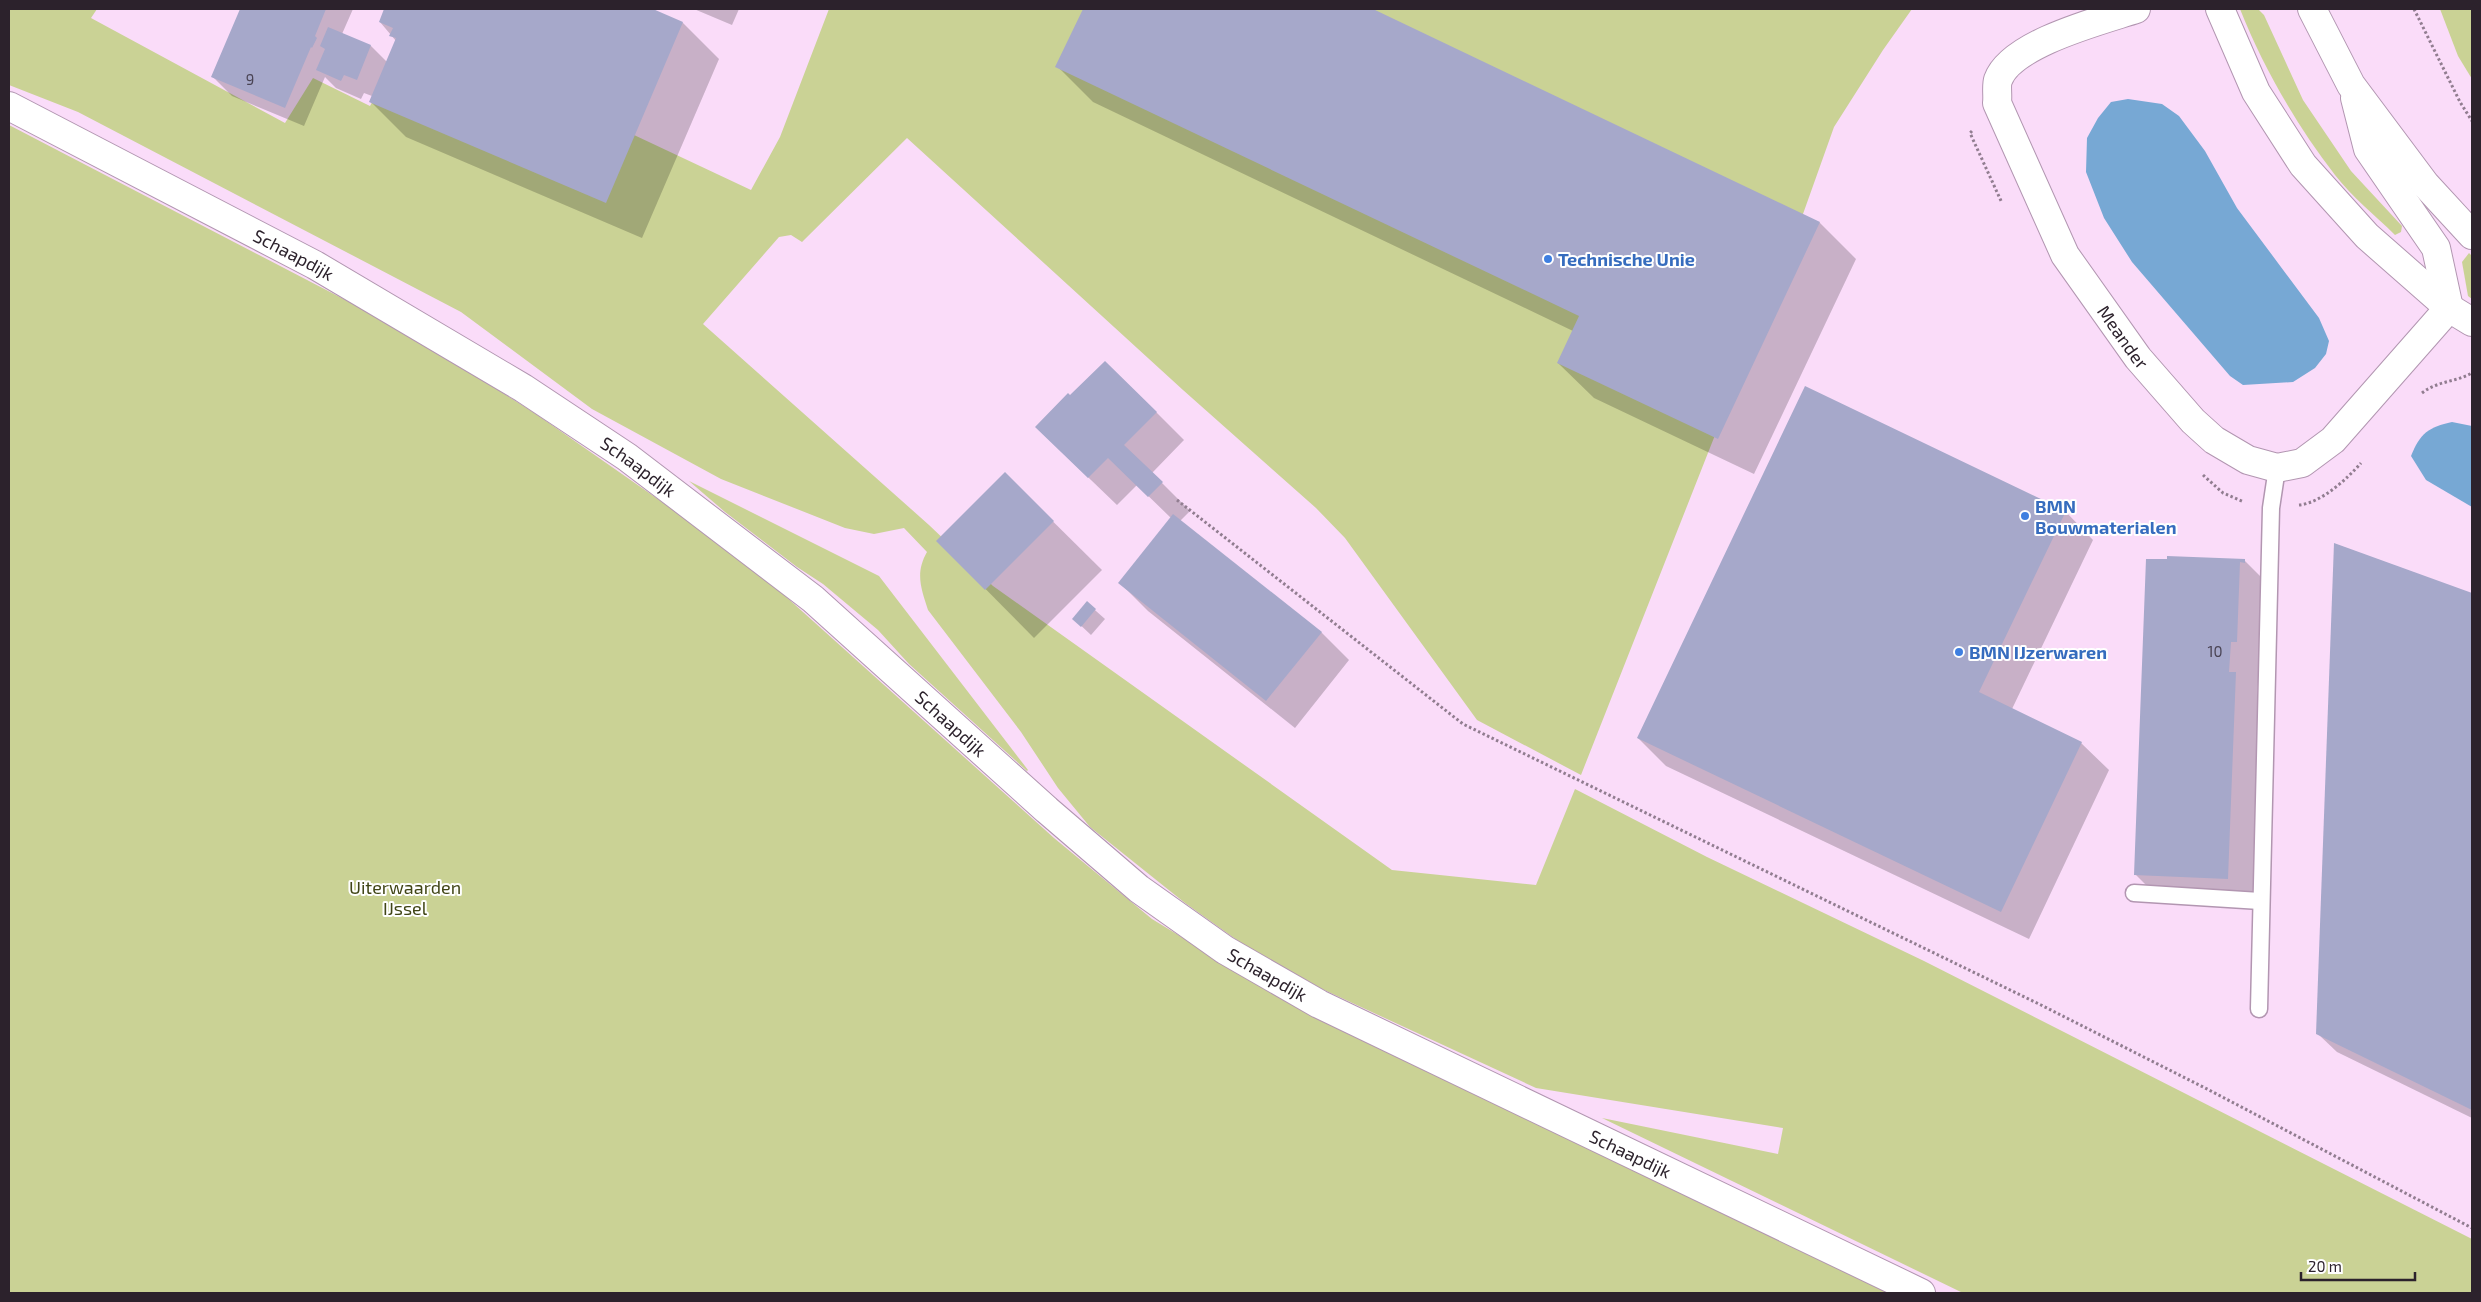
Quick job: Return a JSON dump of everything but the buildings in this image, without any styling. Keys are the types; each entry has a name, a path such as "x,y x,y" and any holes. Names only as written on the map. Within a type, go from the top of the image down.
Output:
{"street":[{"name":"Meander","path":"2136,9 2052,37 2013,60 1998,80 1998,103 2065,255 2138,358 2193,420 2214,440 2248,460 2277,468 2302,464 2333,440 2449,308"},
{"path":"2220,9 2256,92 2303,166 2367,236 2449,308 2472,322"},
{"path":"2312,9 2351,85 2425,184 2472,235"},
{"path":"2351,85 2368,149 2436,248 2449,308"},
{"name":"Schaapdijk","path":"9,106 315,265 523,388 633,460 813,599 1139,889 1225,950 1319,1004 1921,1293"}],"lane":[{"path":"2259,1009 2260,901 2272,508 2277,468"},
{"path":"2134,893 2260,901"}],"path":[{"path":"2414,9 2460,102 2472,121"},
{"path":"1177,500 1463,724 2041,1005 2209,1090 2472,1228"}],"green space":[{"path":"9,9 97,9 91,18 285,123 313,78 370,106 411,30 751,190 780,137 829,9 1912,9 1883,50 1834,127 1793,242 1581,775 1477,720 1345,538 1316,508 1183,390 907,138 802,242 791,235 779,237 703,324 929,525 993,586 1392,870 1536,885 1575,789 1707,857 1924,961 2472,1239 2472,1293 1963,1293 1602,1118 1778,1154 1783,1128 1536,1088 1322,989 1241,943 1185,903 1090,827 1058,788 1021,732 928,610 920,581 921,567 927,552 904,528 874,534 845,528 721,479 592,409 461,312 78,112 9,85"},
{"path":"2240,9 2258,9 2264,15 2303,100 2351,171 2402,226 2401,232 2395,235 2364,206 2342,183 2307,137 2259,53"},
{"path":"2440,9 2472,9 2472,79 2458,56"},
{"name":"Uiterwaarden IJssel","path":"9,125 409,333 536,414 718,541 783,594 1054,838 1152,919 1308,1014 1555,1129 1621,1164 1889,1293 9,1293"},
{"path":"2469,253 2472,256 2472,299 2468,296 2462,262"},
{"path":"689,481 879,576 1028,770 909,664 878,630 823,584 797,567 725,512"}],"water":[{"path":"2128,99 2162,104 2179,116 2205,151 2237,208 2319,318 2329,341 2326,354 2315,368 2293,382 2243,385 2230,376 2132,262 2104,218 2086,172 2087,138 2098,118 2111,102"},
{"path":"2452,422 2472,426 2472,507 2426,480 2411,456 2414,448 2426,432 2437,426"}],"place":[{"name":"Technische Unie","path":"1548,259"},
{"name":"BMN Bouwmaterialen","path":"2025,516"},
{"name":"BMN IJzerwaren","path":"1959,652"}]}
